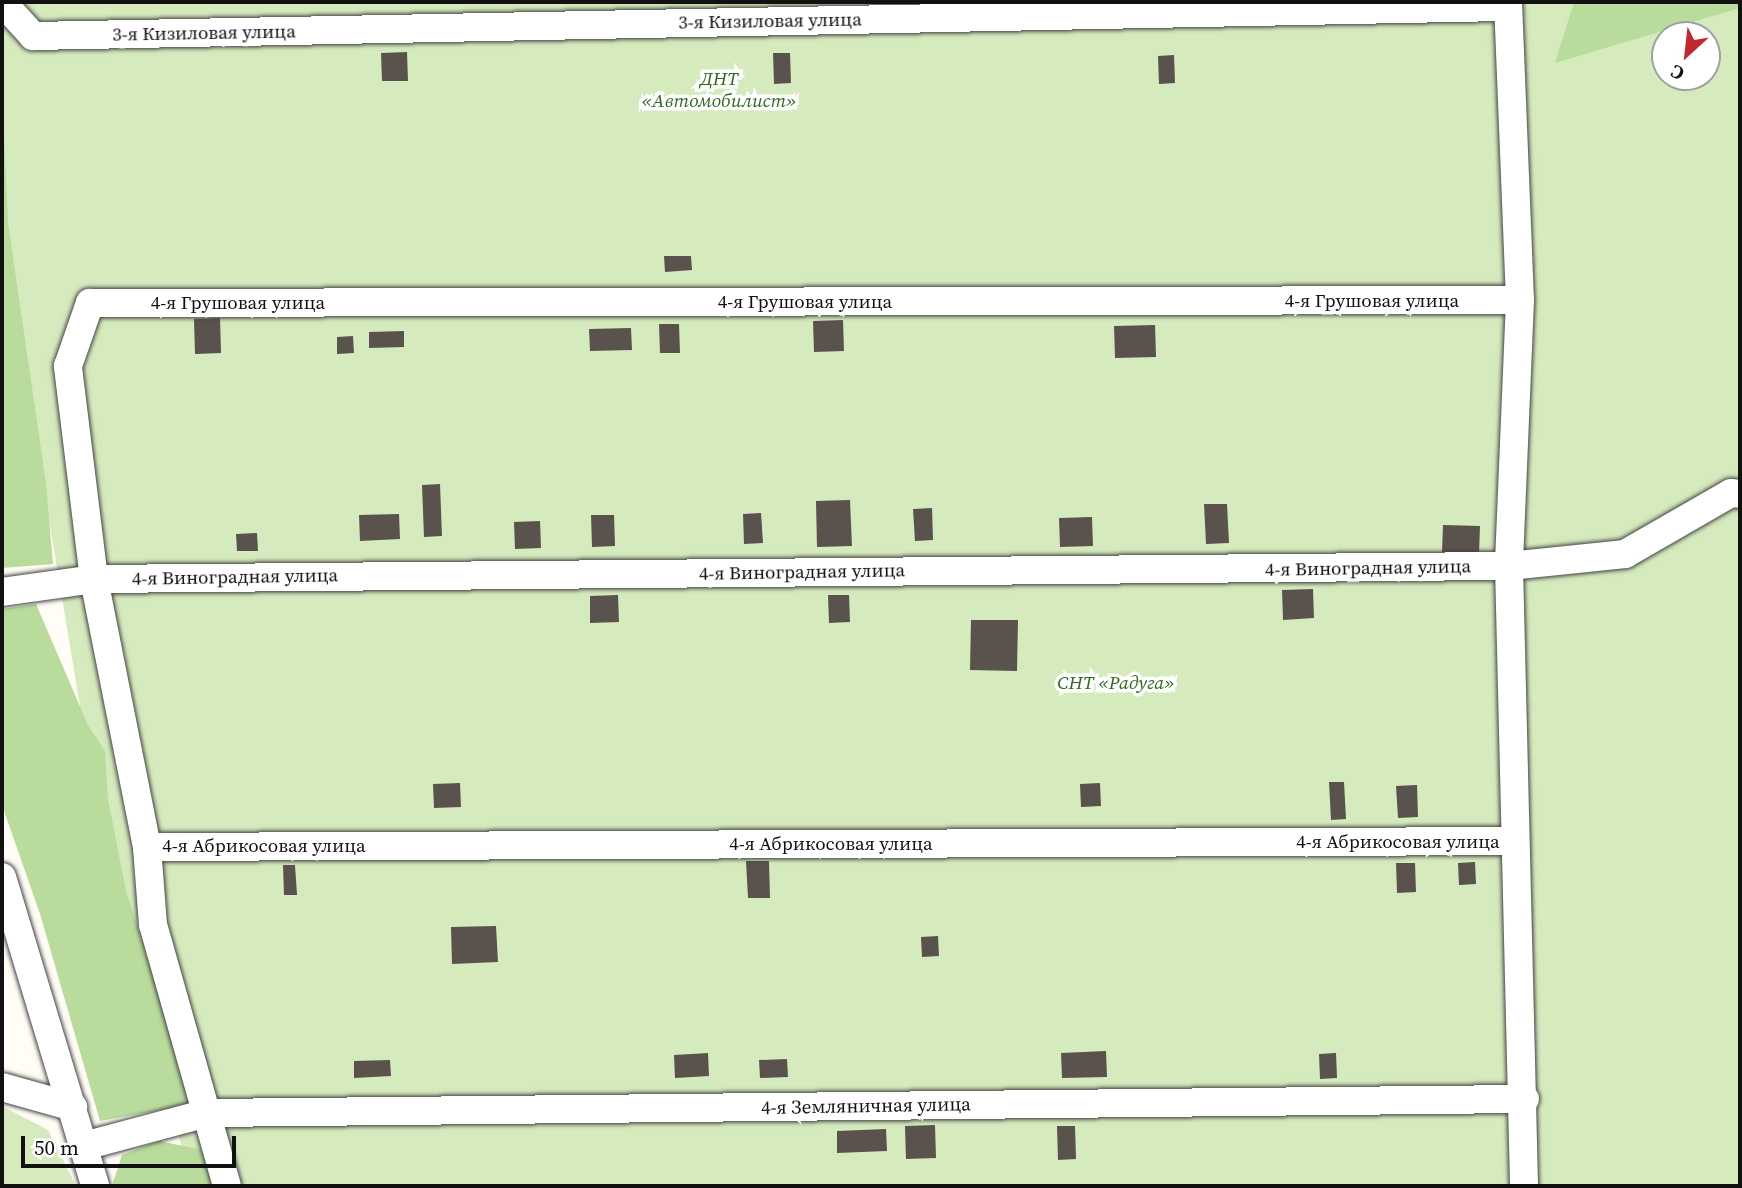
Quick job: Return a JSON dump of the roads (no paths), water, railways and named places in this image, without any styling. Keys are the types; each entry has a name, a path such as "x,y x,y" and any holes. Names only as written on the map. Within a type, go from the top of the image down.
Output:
{"street":[{"name":"3-я Кизиловая улица","path":"2,2 33,36 1508,4"},
{"path":"1508,4 1520,300 1509,566 1515,841 1525,1099 1524,1186"},
{"name":"4-я Грушовая улица","path":"94,579 68,366 90,303 1520,300"},
{"name":"4-я Виноградная улица","path":"2,592 94,579 1509,566 1625,554 1731,493 1740,494"},
{"path":"94,579 147,847 153,925 227,1186"},
{"name":"4-я Абрикосовая улица","path":"147,847 1515,841"},
{"path":"2,877 95,1186"},
{"path":"2,1087 73,1107"},
{"name":"4-я Земляничная улица","path":"84,1146 206,1113 1525,1099"}],"park label":[{"name":"ДНТ «Автомобилист»","path":"719,90"},
{"name":"СНТ «Радуга»","path":"1116,683"}]}
